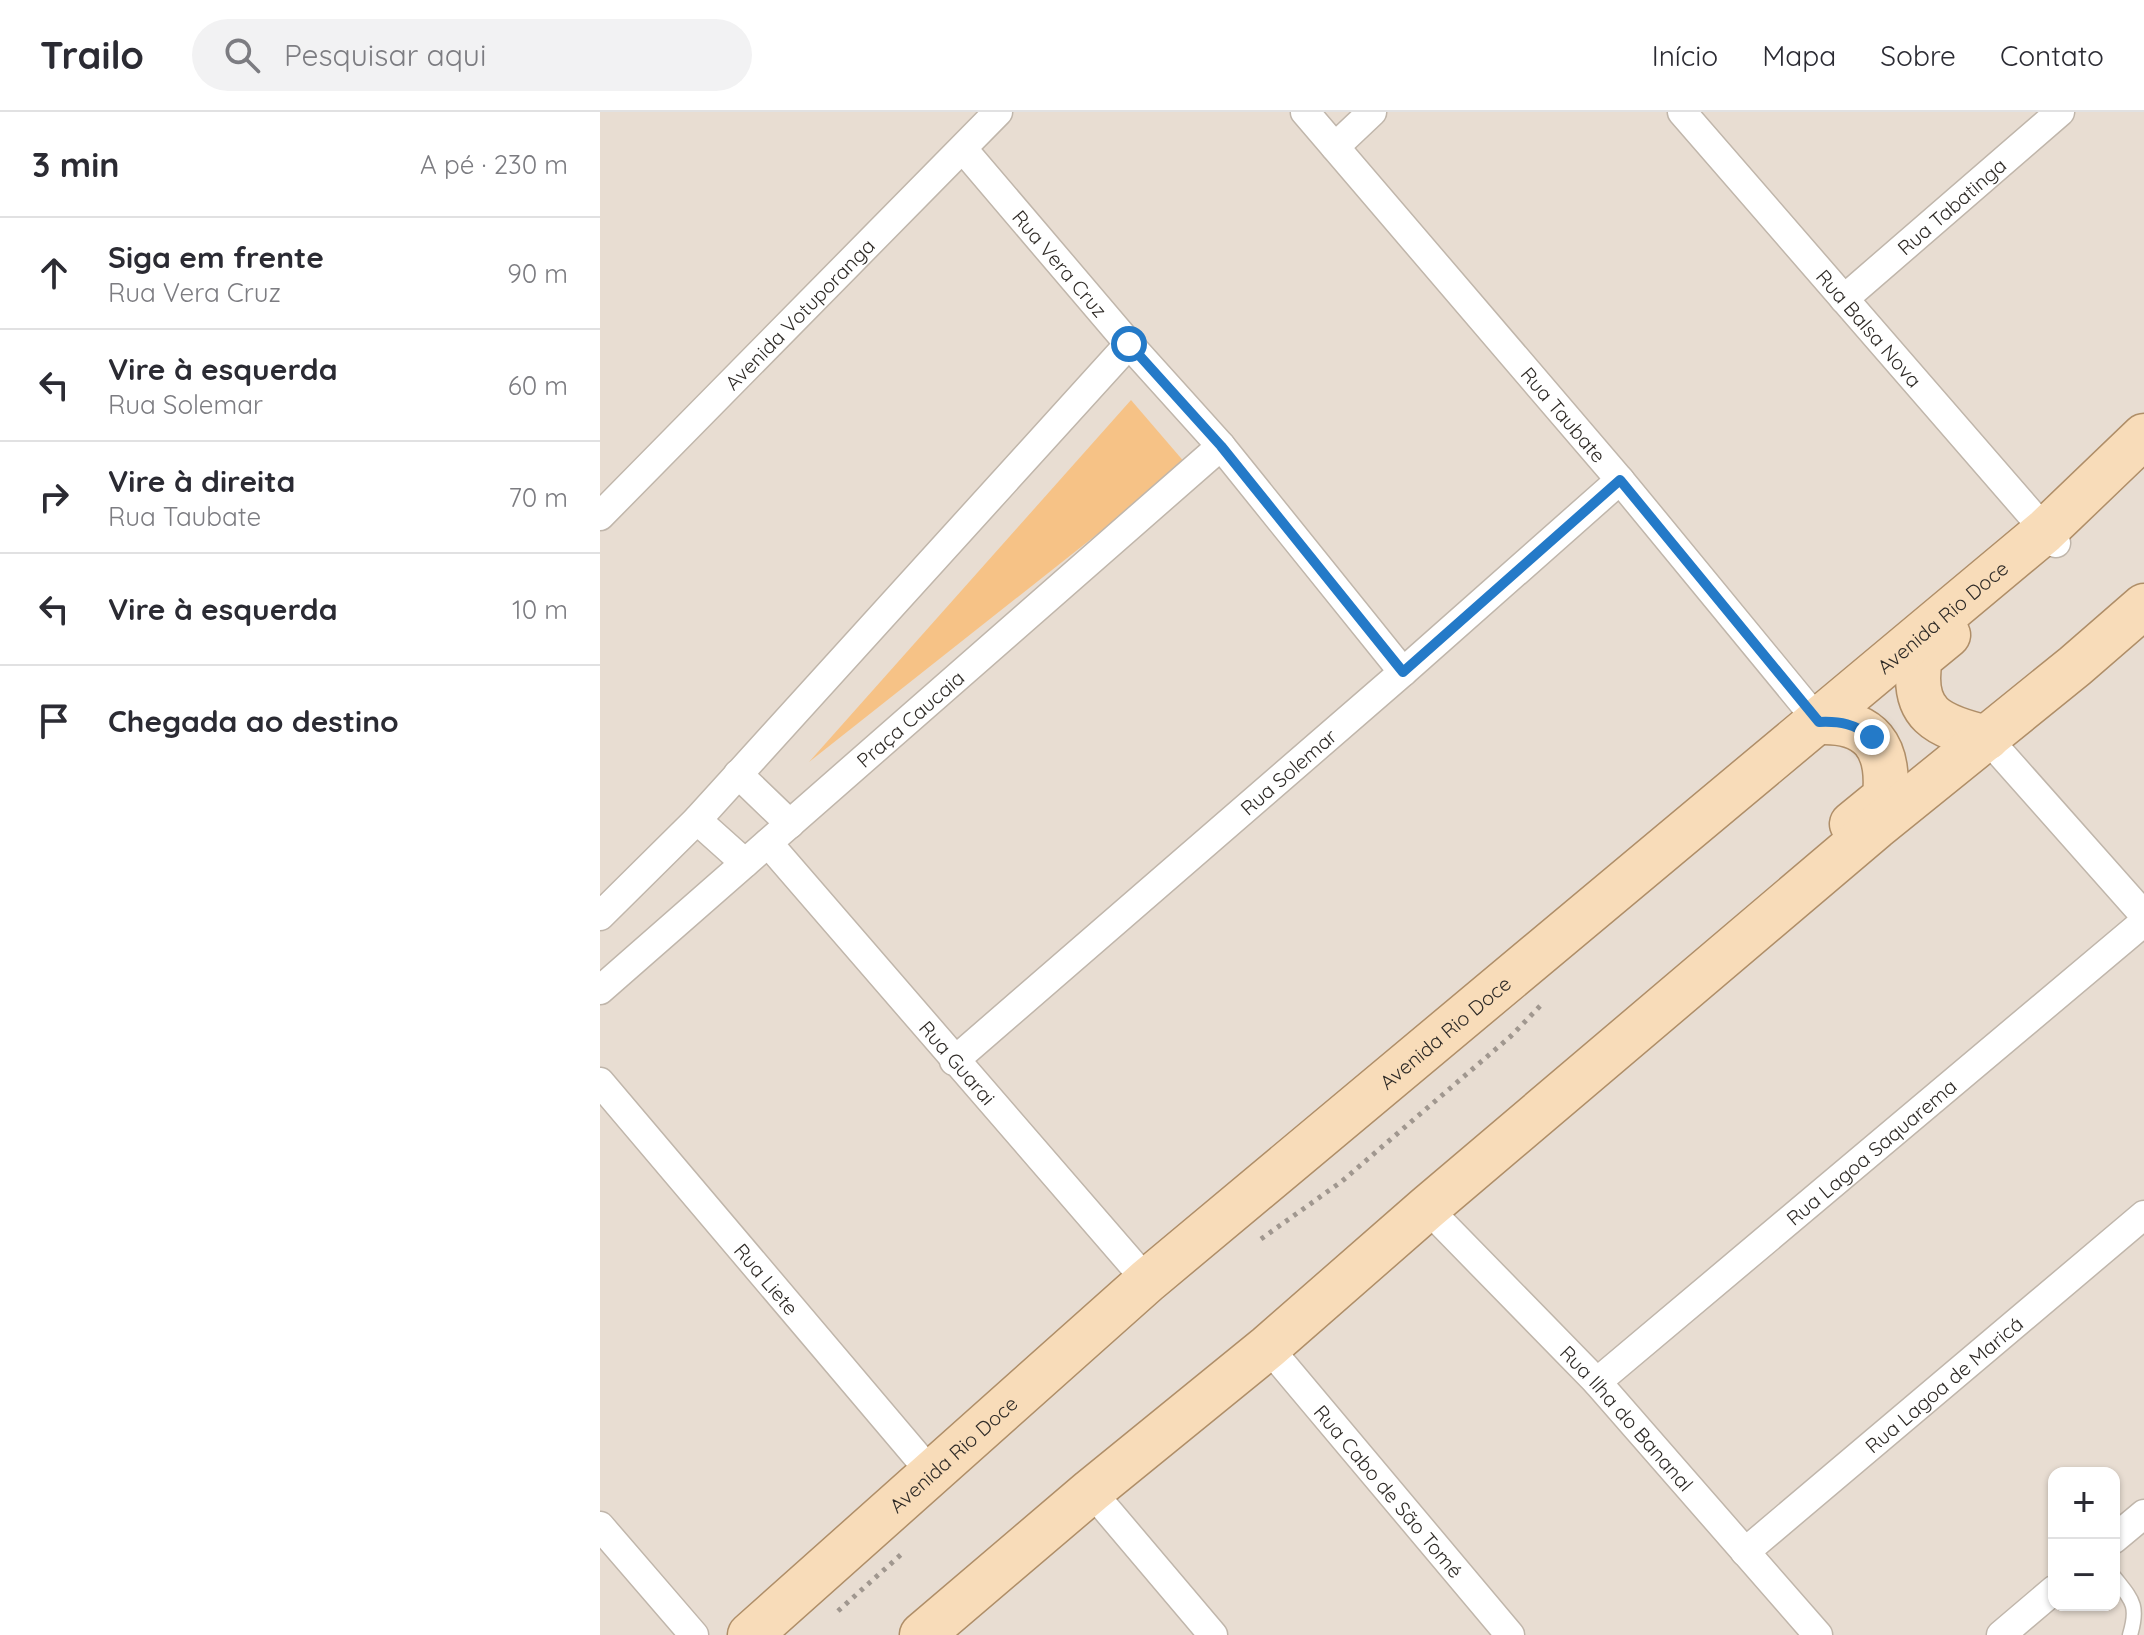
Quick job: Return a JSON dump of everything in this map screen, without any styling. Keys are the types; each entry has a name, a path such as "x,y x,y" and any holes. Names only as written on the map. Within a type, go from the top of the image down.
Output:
{"main road":[{"name":"Avenida Rio Doce","path":"750,1635 1147,1281 1819,722 2051,538 2131,449"},
{"path":"1987,738 1948,727 1928,712 1916,687 1920,658 2051,538"},
{"path":"922,1635 1091,1491 1268,1347 1876,827 2144,606"},
{"path":"1669,1003 1710,940 1885,797 1887,774 1882,752 1872,737 1856,725 1838,721 1819,722"},
{"path":"777,1635 876,1548 918,1487"}],"street":[{"name":"Avenida Votuporanga","path":"600,516 998,112"},
{"name":"Rua Taubate","path":"1305,112 1620,480 1819,722"},
{"path":"1335,147 1372,112"},
{"name":"Rua Balsa Nova","path":"1682,112 2051,538"},
{"name":"Rua Tabatinga","path":"1844,299 2060,112"},
{"name":"Rua Vera Cruz","path":"963,149 1129,344 1221,446 1403,672"},
{"path":"600,916 697,820 1129,344"},
{"name":"Praça Caucaia","path":"600,990 1221,446"},
{"name":"Rua Solemar","path":"954,1061 1620,480"},
{"path":"1987,738 2144,915"},
{"path":"738,774 790,824"},
{"path":"697,820 745,863"},
{"name":"Rua Guarai","path":"768,843 1147,1281"},
{"name":"Rua Lagoa Saquarema","path":"1597,1382 2144,922"},
{"name":"Rua Liete","path":"600,1082 918,1487"},
{"name":"Rua Ilha do Bananal","path":"1427,1208 1597,1382 1818,1635"},
{"name":"Rua Lagoa de Maricá","path":"1745,1552 2144,1215"},
{"name":"Rua Cabo de São Tomé","path":"1268,1347 1510,1635"},
{"path":"1091,1491 1213,1635"},
{"path":"2120,1534 2144,1514"},
{"path":"600,1526 694,1635"},
{"path":"2001,1635 2048,1595"}],"lane":[{"path":"2120,1584 2132,1599 2136,1614 2130,1635"}],"shaded area":[{"path":"1131,400 1186,464 809,762"}],"route":[{"path":"1129,344 1221,446 1403,672 1620,480 1819,722 1838,721 1856,725 1872,737"}]}
